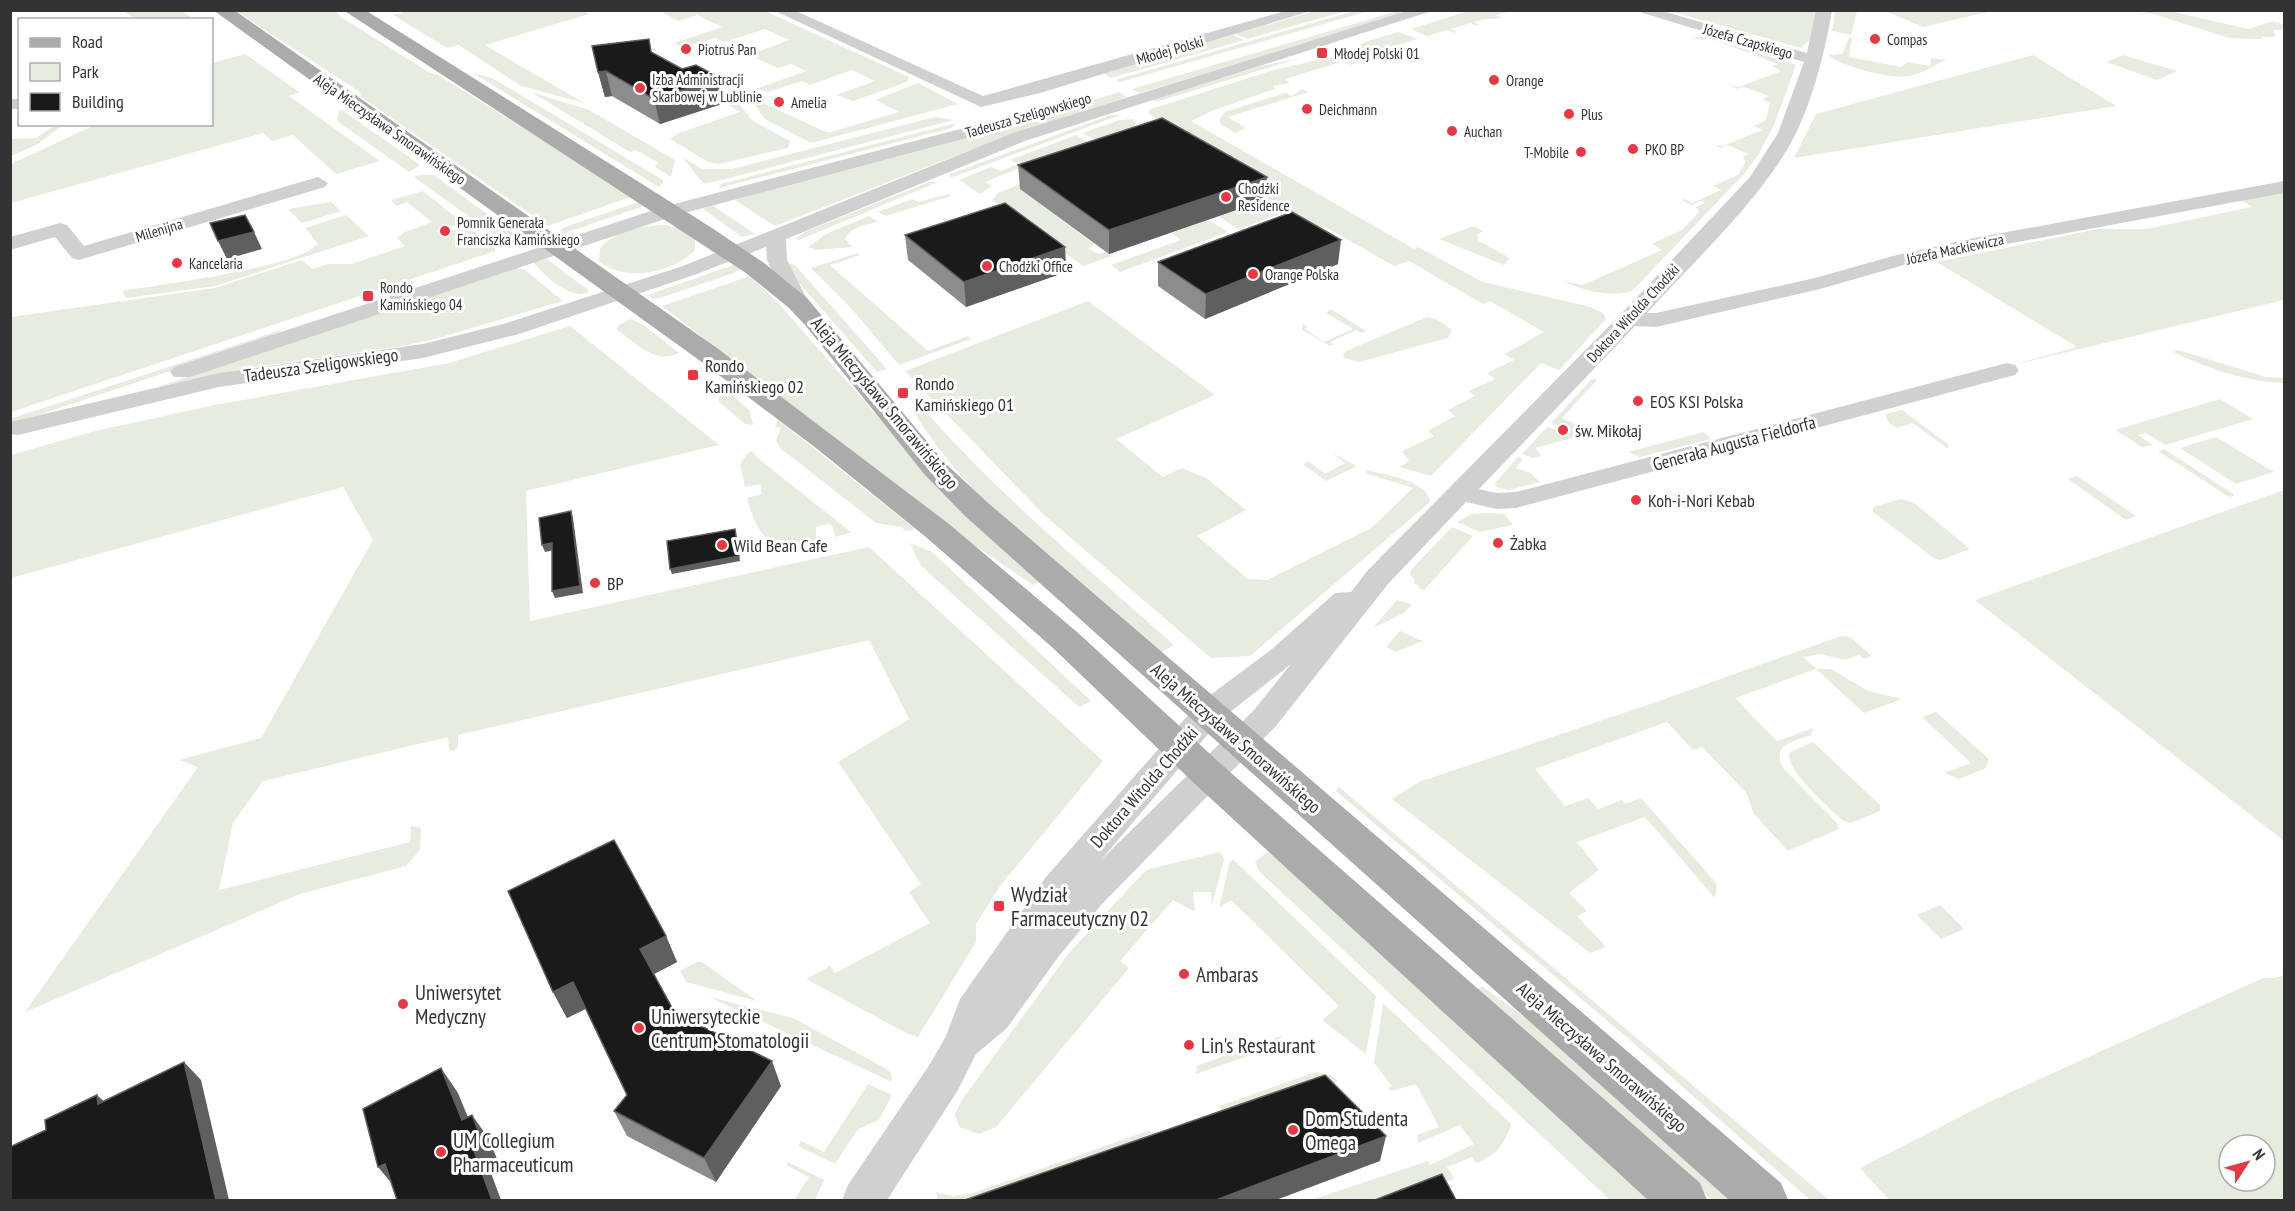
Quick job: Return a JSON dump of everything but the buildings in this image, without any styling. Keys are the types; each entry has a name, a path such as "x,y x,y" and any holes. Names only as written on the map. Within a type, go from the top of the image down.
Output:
{"main road":[{"name":"Aleja Mieczysława Smorawińskiego","path":"222,10 621,294"},
{"path":"352,10 670,211"},
{"name":"Aleja Mieczysława Smorawińskiego","path":"670,211 732,252 798,303 888,408 935,469 1009,539 1764,1200"},
{"path":"621,294 759,392 938,531 1065,640 1178,747 1683,1200"}],"street":[{"name":"Młodej Polski","path":"780,10 981,102 1034,89 1272,15 1307,10"},
{"name":"Tadeusza Szeligowskiego","path":"14,429 670,211 1024,117 1384,10"},
{"name":"Tadeusza Szeligowskiego","path":"14,429 247,375 442,348 621,294 732,252 984,149 1046,127 1428,10"},
{"name":"Józefa Czapskiego","path":"1640,10 1812,59"},
{"name":"Józefa Czapskiego","path":"1654,10 1684,22"},
{"name":"Doktora Witolda Chodźki","path":"963,1042 994,1016 1047,945 1090,894 1242,743 1341,627 1378,577 1629,319 1764,171 1787,133 1818,45 1824,10"},
{"path":"1034,89 1052,102"},
{"name":"Milenijna","path":"10,244 60,229 80,254 318,183"},
{"name":"Józefa Mackiewicza","path":"1629,319 1656,321 1820,284 1900,260 1969,245 2220,197 2284,188"},
{"path":"775,234 777,260 798,303"},
{"name":"Generała Augusta Fieldorfa","path":"1460,492 1496,501 1516,500 2007,370"},
{"name":"Doktora Witolda Chodźki","path":"863,1200 963,1042 973,1011 1052,895 1209,714 1282,656 1345,600 1378,577"}],"green space":[{"path":"673,10 765,11 909,77 907,82 853,101 836,95 875,81 852,70 810,85 802,81 768,92 756,89 806,71 791,64 778,68 749,55 789,40 765,29 724,42 716,38 683,48 674,43 722,27 697,15 679,21 663,13"},
{"path":"1318,10 1346,11 1247,39 1235,34"},
{"path":"1358,10 1369,11 1120,82 1115,80"},
{"path":"1472,10 1510,11 1496,15 1502,18 1474,22 1479,25 1477,26 1470,23 1451,29 1457,32 1454,33 1447,30 1428,36 1433,39 1411,29"},
{"path":"123,11 182,11 192,18 134,18"},
{"path":"236,11 336,11 341,17 430,73 438,75 633,196 548,226 361,97 360,92"},
{"path":"399,11 583,11 589,14 485,45 584,103 521,86 459,45 447,48 393,15 402,13"},
{"path":"1398,11 1409,11 1140,93 1132,89"},
{"path":"1670,11 1816,11 1812,41 1809,40 1801,48"},
{"path":"1835,11 1857,11 1851,35 1832,31"},
{"path":"1885,11 1992,11 1923,27"},
{"path":"2152,11 2169,11 2249,29 2273,21 2284,25 2284,30 2275,30 2273,31 2276,35 2273,37 2262,37 2261,39 2229,38 2150,13 2137,15"},
{"path":"1398,32 1418,39 1397,45 1403,48 1399,50 1392,46 1373,52 1379,56 1376,57 1369,54 1348,60 1356,63 1351,65 1344,61 1285,79 1290,83 1273,86 1275,89 1214,110 1191,121 1414,249 1418,247 1483,282 1591,307 1603,313 1606,319 1559,370 1541,363 1431,476 1400,467 1409,461 1402,451 1434,436 1428,431 1455,416 1448,410 1475,396 1469,391 1495,379 1487,373 1514,360 1504,354 1544,332 1490,301 1483,304 1409,261 1394,266 1324,226 1314,230 1285,212 1238,229 1218,216 1264,201 1189,133 1173,124 1167,125 1148,113 1151,109 1277,69 1342,55 1365,42"},
{"path":"1233,35 1245,40 1111,78 1103,73"},
{"path":"1692,37 1707,37 1796,65 1774,125 1758,155 1744,174 1633,290 1618,294 1598,292 1564,281 1583,285 1662,250 1652,244 1682,230 1699,212 1696,207 1705,203 1700,201 1691,205 1683,201 1683,198 1692,203 1721,190 1713,186 1738,175 1746,162 1743,157 1748,154 1728,145 1721,148 1715,145 1723,146 1762,130 1754,126 1766,120 1770,104 1763,99 1769,96 1744,87 1738,89 1729,85 1739,87 1781,71 1772,66 1778,64 1709,38 1703,40"},
{"path":"1852,37 1849,57 1901,67 1907,62 1930,66 1931,58 1947,60 1919,73 1901,77 1854,68 1828,55 1842,54 1849,38"},
{"path":"245,54 299,92 289,96 380,161 336,174 293,135 272,141 263,133 11,203 11,164 93,126 213,126 213,63"},
{"path":"2033,55 2116,106 1794,158 1816,114"},
{"path":"2123,55 2177,71 2157,80 2106,62"},
{"path":"1300,58 1156,102 1152,100 1261,66"},
{"path":"473,73 492,78 663,180 663,183 659,187"},
{"path":"918,83 958,104 811,143 765,119 748,96 828,133 899,112 875,100"},
{"path":"1302,89 1308,92 1228,117 1246,128 1235,133 1220,124 1220,118 1225,112 1285,93 1292,96"},
{"path":"531,92 589,110 675,160 671,177 654,166 659,163 636,150 630,152"},
{"path":"1120,92 1127,97 962,153 775,226 733,199 995,129"},
{"path":"735,99 753,121 790,141 788,148 719,164 708,162 670,139 679,133 740,112 725,103"},
{"path":"342,110 419,166 409,172 337,121 339,111"},
{"path":"1111,115 1120,115 950,178 950,174"},
{"path":"935,117 954,120 714,182 703,183 682,157 702,169 732,169"},
{"path":"1133,119 1135,126 1127,131 1123,129 1096,140 1082,133 1120,120"},
{"path":"956,123 951,128 719,188 721,184"},
{"path":"52,127 60,127 38,144 11,156 11,139 36,138"},
{"path":"1076,135 1094,145 1082,143 985,182 992,186 980,194 959,180 991,167 1001,171 1018,164 1010,160"},
{"path":"1097,153 1020,189 1095,245 1088,248 1098,254 1106,252 1112,256 1083,266 992,200 998,193"},
{"path":"434,175 517,236 497,237 414,177"},
{"path":"929,182 938,182 799,240 795,239 807,231"},
{"path":"423,191 463,223 436,231 442,235 466,225 495,248 495,251 11,412 11,317 215,288 302,260 312,269 328,264 351,264 405,246 397,238 405,232 432,222 407,202 397,206 391,200"},
{"path":"2284,192 2284,300 2005,367 2077,347 1937,262 2098,229 2146,229 2252,207 2241,200"},
{"path":"949,194 951,196 886,216 878,212 912,199 918,202"},
{"path":"641,201 644,206 562,234 557,233 565,227"},
{"path":"331,202 341,211 302,223 288,209"},
{"path":"712,205 755,234 742,237 703,209"},
{"path":"346,215 369,236 215,286 126,298 122,291 194,280 283,261 305,253 318,244 305,228"},
{"path":"869,216 878,222 859,227 847,235 845,239 852,247 816,250 808,247 826,234"},
{"path":"1208,220 1228,232 1120,272 1111,265 1181,240 1172,233"},
{"path":"664,225 683,229 695,239 695,250 674,265 635,273 609,268 599,261 600,248 621,233 647,226"},
{"path":"1474,226 1483,231 1477,235 1479,241 1510,258 1504,265 1439,239"},
{"path":"858,253 860,255 830,265 928,351 968,336 971,339 899,365 851,308 811,268"},
{"path":"547,259 589,291 583,294 568,291 551,280 534,262"},
{"path":"787,263 795,265 887,369 877,372 792,275"},
{"path":"736,264 741,269 734,273 660,298 653,299 648,295"},
{"path":"517,268 525,270 563,301 435,339 397,347 246,368 157,387"},
{"path":"750,276 781,306 946,495 974,524 1039,582 1033,585 965,539 662,306"},
{"path":"1088,301 1215,395 1116,439 1163,477 1182,468 1206,478 1246,510 1197,536 1248,579 1267,580 1371,528 1413,488 1365,473 1367,470 1404,480 1422,488 1430,502 1250,656 1211,658 1043,514 905,371"},
{"path":"1331,309 1366,331 1362,333 1356,330 1330,342 1334,345 1330,346 1302,330 1303,323 1308,327 1305,329 1324,342 1353,329 1326,313"},
{"path":"1427,317 1438,320 1452,330 1448,338 1359,362 1344,358 1343,354 1348,350"},
{"path":"631,319 645,326 679,353 670,356 653,354 617,330 619,325"},
{"path":"570,326 719,445 526,491 530,621 869,547 1103,761 1000,886 976,924 976,942 918,1037 906,1033 806,979 830,966 835,973 930,923 909,892 921,884 838,762 909,719 869,640 458,735 458,747 453,751 449,750 448,737 263,781 233,823 219,890 410,842 411,826 421,828 420,850 406,866 300,894 25,1012 198,767 179,760 261,738 373,540 343,487 11,578 11,455 95,431 215,405 449,363"},
{"path":"287,328 255,343 11,424 10,419"},
{"path":"2178,350 2266,377 2284,378 2284,383 2256,380 2227,373 2173,352"},
{"path":"1592,379 1597,380 1562,418 1575,424 1581,432 1579,436 1535,448 1542,456 1533,458 1522,454 1547,427 1565,433 1568,429 1551,423"},
{"path":"729,392 750,411 753,425 745,424 718,401 720,395"},
{"path":"2220,399 2253,419 2165,445 2146,433 2138,435 2153,445 2142,447 2115,430"},
{"path":"922,407 1012,501 1174,645 1158,654 1025,540 964,478 936,445 912,409"},
{"path":"1902,410 1949,445 1947,448 1913,423 1896,428 1889,423 1885,414"},
{"path":"778,420 914,528 913,530 905,531 902,527 876,523 780,448 776,440 781,428 775,427"},
{"path":"1704,432 1711,439 1640,457 1628,452"},
{"path":"2216,437 2274,472 2236,484 2180,448"},
{"path":"2164,449 2235,495 2229,497 2158,451"},
{"path":"752,451 760,460 851,532 836,537 832,525 827,524 816,527 816,539 796,546 782,545 766,537 753,517 747,498 762,494 760,484 745,487 740,464"},
{"path":"1332,453 1357,466 1326,481 1303,464 1308,461 1325,474 1345,463"},
{"path":"1518,457 1523,459 1516,468 1530,473 1540,482 1509,490 1497,487 1495,483"},
{"path":"2077,476 2136,516 2126,520 2068,479"},
{"path":"2284,490 2284,841 1975,600"},
{"path":"1901,499 1914,503 1970,549 1941,560 1935,559 1873,512 1873,507"},
{"path":"1472,514 1504,514 1513,525 1480,532 1457,522"},
{"path":"1452,527 1473,536 1424,590 1418,588 1420,586 1413,583 1415,580 1410,575 1411,570"},
{"path":"910,543 932,552 1091,701 1079,707 921,566"},
{"path":"1397,600 1412,604 1404,613 1373,628"},
{"path":"1400,631 1423,641 1396,652 1386,647"},
{"path":"1841,636 1850,637 1872,656 1864,659 1859,655 1845,660 1820,654 1803,657 1817,669 1831,669 1868,691 1902,699 1864,713 1816,669 1735,698 1777,741 1813,728 1811,735 1786,745 1780,754 1780,760 1783,768 1837,823 1839,829 1788,851 1754,814 1746,792 1702,747 1693,750 1667,722 1535,769 1565,806 1588,798 1598,809 1622,800 1625,804 1641,798 1717,884 1715,898 1645,817 1577,842 1599,870 1569,893 1587,911 1577,916 1606,947 1590,953 1392,799 1419,782 1659,701"},
{"path":"1936,712 1989,759 1986,768 1959,779 1944,773 1971,763 1922,717"},
{"path":"1813,742 1880,805 1880,811 1851,823 1842,820 1801,779 1790,761 1789,753"},
{"path":"1339,787 1829,1200 1810,1200 1630,1040 1336,791"},
{"path":"1271,849 1654,1200 1610,1200 1259,871 1255,862"},
{"path":"1220,852 1224,859 1212,905 1211,892 1193,892 1195,912 1173,900 1120,961 1129,968 996,1127 979,1134 959,1127 955,1114 962,1100 1069,953 1143,873 1149,869"},
{"path":"1234,860 1376,996 1366,1054 1322,1020 1339,1006 1231,900 1219,908 1230,861"},
{"path":"1940,905 1964,929 1941,939 1917,915"},
{"path":"697,962 702,962 757,1001 686,982 680,971"},
{"path":"2284,975 2284,1200 1889,1200 1860,1168 1987,1103 2263,978 2276,978"},
{"path":"1482,986 1549,1035 1736,1200 1712,1200 1475,992"},
{"path":"709,997 793,1018 885,1068 891,1073 892,1082"},
{"path":"1383,1003 1511,1124 1509,1131 1503,1143 1489,1157 1476,1163 1472,1157 1447,1167 1454,1179 1399,1200 1311,1200 1428,1161 1430,1165 1474,1144 1460,1125 1418,1143 1417,1135 1439,1127 1416,1084 1392,1091 1388,1088 1392,1086 1374,1063"},
{"path":"1283,1035 1271,1048 1196,1074 1195,1072 1198,1071 1196,1066"},
{"path":"1316,1072 1331,1075 1338,1081 1225,1122 1219,1106"},
{"path":"868,1084 892,1095 879,1120 858,1129 835,1164 798,1146 801,1141 824,1152"},
{"path":"1150,1130 1157,1145 1004,1200 938,1200 936,1192 953,1196 973,1193"},
{"path":"788,1162 824,1180 815,1200 794,1200 809,1177 786,1165"}],"place":[{"name":"Compas","path":"1875,39"},
{"name":"Piotruś Pan","path":"686,49"},
{"name":"Młodej Polski 01","path":"1322,53"},
{"name":"Orange","path":"1494,80"},
{"name":"Izba Administracji Skarbowej w Lublinie","path":"640,88"},
{"name":"Amelia","path":"779,102"},
{"name":"Deichmann","path":"1307,109"},
{"name":"Plus","path":"1569,114"},
{"name":"Auchan","path":"1452,131"},
{"name":"PKO BP","path":"1633,149"},
{"name":"T-Mobile","path":"1581,152"},
{"name":"Chodźki Residence","path":"1226,197"},
{"name":"Pomnik Generała Franciszka Kamińskiego","path":"445,231"},
{"name":"Kancelaria","path":"177,263"},
{"name":"Chodźki Office","path":"987,266"},
{"name":"Orange Polska","path":"1253,274"},
{"name":"Rondo Kamińskiego 04","path":"368,296"},
{"name":"Rondo Kamińskiego 02","path":"693,375"},
{"name":"Rondo Kamińskiego 01","path":"903,393"},
{"name":"EOS KSI Polska","path":"1638,401"},
{"name":"św. Mikołaj","path":"1563,430"},
{"name":"Koh-i-Nori Kebab","path":"1636,500"},
{"name":"Żabka","path":"1498,543"},
{"name":"Wild Bean Cafe","path":"722,545"},
{"name":"BP","path":"595,583"},
{"name":"Wydział Farmaceutyczny 02","path":"999,906"},
{"name":"Ambaras","path":"1184,974"},
{"name":"Uniwersytet Medyczny","path":"403,1004"},
{"name":"Uniwersyteckie Centrum Stomatologii","path":"639,1028"},
{"name":"Lin's Restaurant","path":"1189,1045"},
{"name":"Dom Studenta Omega","path":"1293,1130"},
{"name":"UM Collegium Pharmaceuticum","path":"441,1152"}]}
